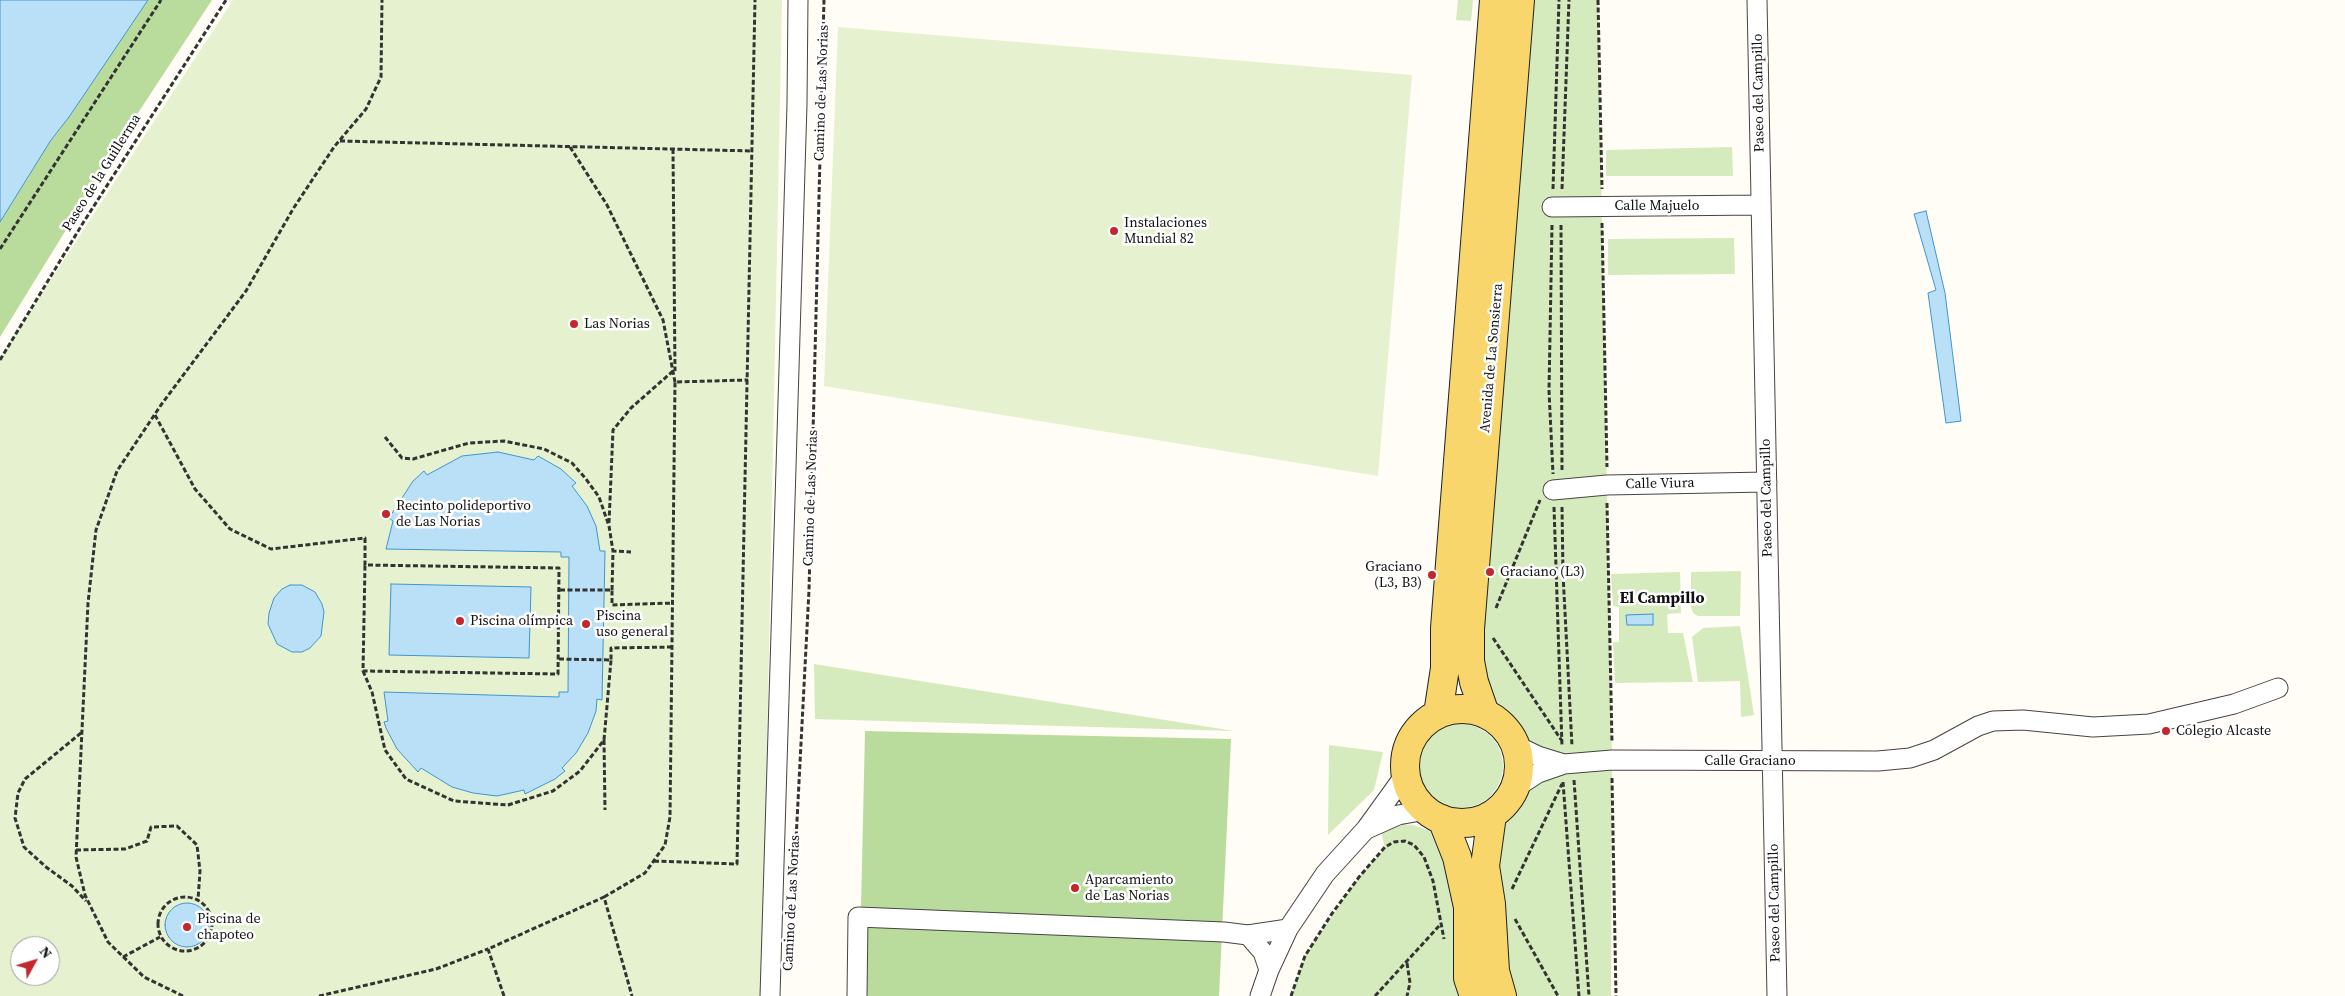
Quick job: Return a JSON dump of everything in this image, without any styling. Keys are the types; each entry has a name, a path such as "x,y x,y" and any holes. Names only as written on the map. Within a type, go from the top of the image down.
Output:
{"main road":[{"name":"Avenida de La Sonsierra","path":"1438,714 1445,668 1445,628 1494,0"},
{"name":"Avenida de La Sonsierra","path":"1485,714 1474,682 1470,661 1470,629 1520,0"},
{"path":"1434,815 1468,822 1476,821 1492,815 1505,803 1515,788 1518,774 1515,744 1503,726 1485,714 1470,709 1453,709 1427,720 1411,739 1405,762 1405,775 1412,794 1434,815 1457,858 1468,907 1468,978 1474,996"},
{"path":"1492,815 1485,866 1491,904 1495,971 1502,996"}],"street":[{"name":"Camino de Las Norias","path":"770,996 798,104 798,0"},
{"name":"Paseo del Campillo","path":"1757,0 1777,996"},
{"name":"Calle Majuelo","path":"1552,207 1762,205"},
{"name":"Calle Viura","path":"1548,488 1767,482"},
{"name":"Calle Graciano","path":"1515,788 1538,773 1564,773 1612,760 1878,761 1910,758 1934,750 1978,726 1993,721 2023,720 2093,727 2149,724 2234,704 2278,688"},
{"name":"Calle Graciano","path":"1515,744 1564,773"},
{"path":"1260,996 1269,970 1288,929 1325,874 1366,829 1405,775"},
{"path":"1366,829 1398,815 1434,815"},
{"path":"857,996 858,917 1224,932 1248,936 1288,929"},
{"path":"1248,936 1263,952 1269,970"}],"path":[{"path":"0,249 161,0"},
{"name":"Paseo de la Guillerma","path":"0,360 83,223 226,0"},
{"path":"183,996 144,977 108,942 85,895 76,850 88,603 96,530 118,471 155,415 246,291 293,209 340,141 366,109 381,77 382,0"},
{"path":"654,861 737,864 755,0"},
{"name":"Camino de Las Norias","path":"794,868 809,590 824,0"},
{"path":"340,141 753,151"},
{"path":"570,147 607,205 663,320 675,382"},
{"path":"318,996 436,969 488,950 604,897 645,873 665,845 670,817 674,603 673,149"},
{"path":"609,526 613,430 631,408 673,371"},
{"path":"675,382 748,380"},
{"path":"155,415 195,489 230,529 271,549 365,538 363,671 372,692 385,750 406,779 454,801 508,805 553,791 580,771 604,740"},
{"path":"385,436 402,458 413,459 469,443 504,441 544,449 572,463 586,478 599,497 609,526 613,551 610,590 612,606 674,603"},
{"path":"1494,611 1548,488 1553,470"},
{"path":"613,551 631,552"},
{"path":"363,671 558,674 560,590 559,568 364,565"},
{"path":"560,590 610,590"},
{"path":"1492,637 1562,741"},
{"path":"604,810 604,740 611,648 673,647"},
{"path":"559,659 609,660"},
{"path":"81,732 25,779 18,793 15,818 24,846 46,867 72,886 89,904"},
{"path":"1510,893 1564,773"},
{"path":"76,850 125,848 147,841 151,827 177,826 197,845 200,871 198,900"},
{"path":"1291,996 1305,956 1331,915 1359,877 1385,847 1394,842 1405,841 1414,845 1424,858 1432,880 1440,925 1375,996"},
{"path":"181,897 198,900 211,914 212,924 207,941 200,948 182,952 166,944 160,937 157,920 166,904 181,897"},
{"path":"604,897 632,996"},
{"path":"1510,910 1558,996"},
{"path":"123,957 160,937"},
{"path":"488,950 504,996"},
{"path":"1407,963 1410,983 1407,996"}],"green space":[{"path":"148,0 212,0 138,113 0,337 0,222 51,140 69,117"},
{"name":"Recinto polideportivo de Las Norias","path":"233,0 782,0 762,996 0,996 0,358"},
{"path":"1458,0 1473,0 1471,21 1456,20"},
{"path":"1520,0 1598,0 1612,760 1611,996 1502,996 1492,815 1515,788 1563,764 1515,745 1503,726 1494,719 1470,629"},
{"name":"Instalaciones Mundial 82","path":"838,27 1412,75 1378,476 824,386"},
{"path":"1732,147 1733,176 1606,176 1606,150"},
{"path":"1734,238 1735,274 1608,275 1608,239"},
{"path":"1741,571 1740,616 1698,616 1693,613 1691,607 1691,572"},
{"path":"1680,572 1681,613 1667,614 1668,633 1683,633 1693,682 1615,683 1613,642 1619,642 1619,607 1613,606 1611,574"},
{"path":"1740,626 1754,715 1741,717 1740,681 1698,682 1692,637 1703,628"},
{"path":"814,664 1234,731 815,719"},
{"path":"1453,724 1469,724 1485,731 1496,742 1503,758 1500,782 1491,796 1485,801 1469,808 1453,808 1437,801 1426,790 1419,774 1419,758 1426,742 1437,731"},
{"name":"Aparcamiento de Las Norias","path":"865,731 1231,739 1219,996 859,996"},
{"path":"1329,745 1383,752 1374,790 1328,835"},
{"path":"1399,824 1413,825 1431,831 1443,852 1474,996 1291,996 1305,956 1359,877 1385,848 1381,831"}],"water":[{"path":"0,0 148,0 69,117 51,140 0,222"},
{"path":"1926,211 1945,293 1961,421 1946,423 1928,293 1936,290 1914,214"},
{"name":"Piscina uso general","path":"498,452 534,460 538,456 561,469 576,483 572,486 587,506 596,526 600,551 605,551 602,700 597,699 596,711 588,733 576,753 562,768 565,771 555,779 525,794 524,790 497,796 473,793 452,787 421,768 418,772 397,749 386,728 384,722 388,721 384,692 559,697 559,692 568,692 569,557 561,557 561,552 386,549 393,521 389,518 413,481 424,471 427,475 462,456"},
{"name":"Piscina olímpica","path":"391,584 531,587 529,658 389,655"},
{"path":"290,585 302,585 315,592 324,612 321,636 310,648 302,652 292,652 277,644 268,624 274,598 282,589"},
{"path":"1653,614 1653,625 1627,625 1626,615"},
{"name":"Piscina de chapoteo","path":"191,903 203,909 208,916 208,934 203,941 196,946 183,947 175,944 168,937 165,921 168,913 175,906"}],"place":[{"name":"Instalaciones Mundial 82","path":"1114,231"},
{"name":"Las Norias","path":"574,324"},
{"name":"Recinto polideportivo de Las Norias","path":"386,514"},
{"name":"Graciano (L3)","path":"1490,572"},
{"name":"Graciano (L3, B3)","path":"1432,575"},
{"name":"Piscina olímpica","path":"460,621"},
{"name":"Piscina uso general","path":"586,624"},
{"name":"Colegio Alcaste","path":"2166,731"},
{"name":"Aparcamiento de Las Norias","path":"1075,888"},
{"name":"Piscina de chapoteo","path":"187,927"}],"district":[{"name":"El Campillo","path":"1662,599"}]}
